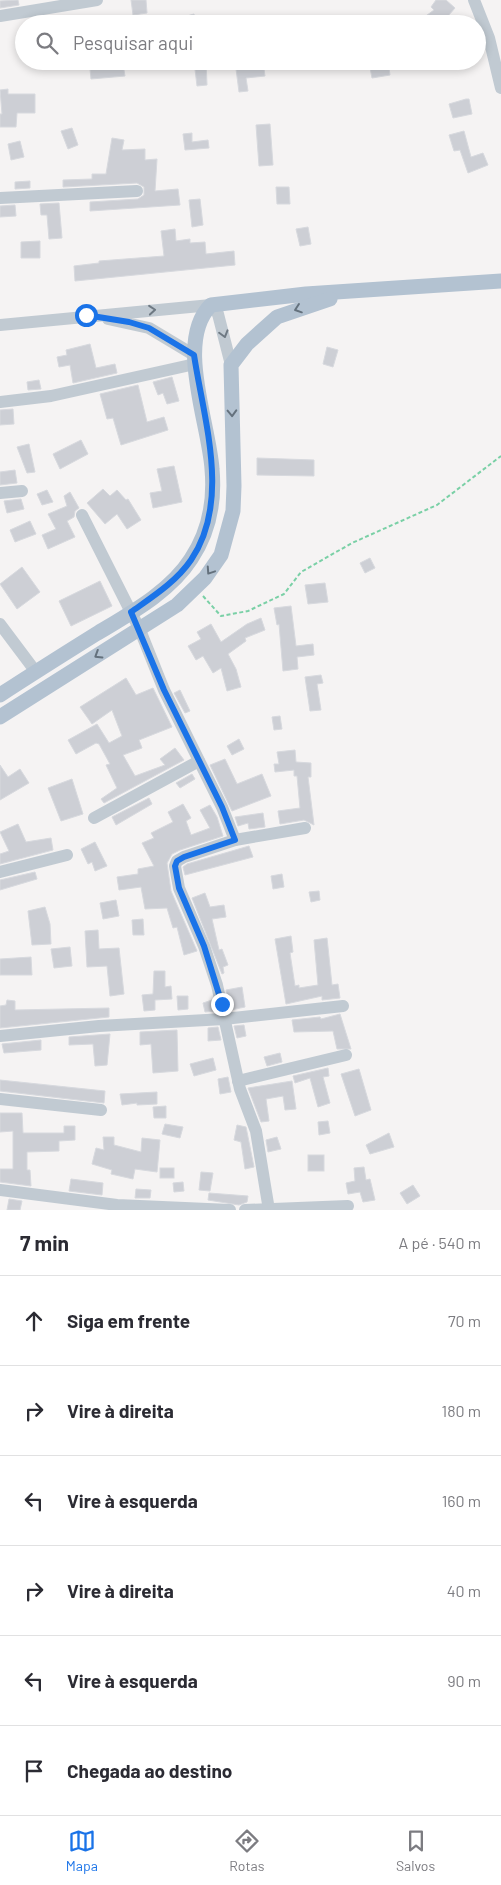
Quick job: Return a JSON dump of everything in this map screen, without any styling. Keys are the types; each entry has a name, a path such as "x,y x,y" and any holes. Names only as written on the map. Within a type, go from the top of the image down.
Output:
{"main road":[{"path":"0,695 131,612 169,584 190,561 204,538 210,518 213,495 212,469 195,360 198,324 203,313 211,305 361,290 501,281"},
{"path":"0,717 140,630 177,605 202,582 221,555 232,511 234,486 231,364 252,339 277,317 300,308 361,290"}],"street":[{"path":"0,16 39,4 97,0"},
{"path":"474,0 480,15"},
{"path":"486,30 501,88"},
{"path":"0,198 137,191"},
{"path":"0,325 86,315 211,305 218,314 231,364"},
{"path":"86,315 129,322 149,328 195,360"},
{"path":"0,402 51,396 195,360"},
{"path":"0,493 22,491"},
{"path":"82,515 140,630 164,690 222,807 235,840"},
{"path":"0,624 36,672"},
{"path":"94,818 199,761"},
{"path":"269,1210 256,1130 238,1081 217,986 204,946 179,888 175,866 177,861 184,857 235,840 304,828"},
{"path":"0,872 68,855"},
{"path":"0,1036 99,1026 224,1019 343,1006"},
{"path":"238,1081 346,1055"},
{"path":"0,1098 101,1110"},
{"path":"0,1191 117,1205 230,1210"},
{"path":"245,1210 348,1206"}],"path":[{"path":"202,582 202,594 221,616 248,611 284,594 301,572 352,543 436,504 501,456"}],"building":[{"path":"18,0 19,5 0,8 0,1"},
{"path":"131,0 146,0 147,13 133,15"},
{"path":"436,0 446,0 455,8 449,15 427,15 434,10 431,7"},
{"path":"90,70 124,70 125,76 91,79"},
{"path":"195,70 206,70 207,85 197,86"},
{"path":"236,70 264,70 265,76 246,78 248,91 239,92"},
{"path":"370,70 389,70 390,75 372,78"},
{"path":"8,89 8,94 35,94 35,113 17,113 16,127 0,127 0,114 2,114 0,90"},
{"path":"469,99 472,114 453,118 449,104"},
{"path":"270,124 273,165 259,166 256,125"},
{"path":"72,128 78,145 68,149 61,131"},
{"path":"464,131 471,157 483,153 488,165 468,173 460,150 454,151 449,135"},
{"path":"192,133 192,142 208,140 209,148 185,150 183,134"},
{"path":"112,138 124,140 122,150 145,149 145,160 157,159 155,191 178,189 180,205 90,211 90,202 138,199 144,195 144,187 137,183 63,187 63,180 92,179 92,174 106,174"},
{"path":"20,141 24,157 11,160 8,144"},
{"path":"30,181 30,188 15,189 15,182"},
{"path":"276,187 289,187 290,204 277,204"},
{"path":"200,199 203,225 192,227 189,200"},
{"path":"59,203 62,238 49,239 47,215 41,215 40,204"},
{"path":"15,205 16,216 0,217 0,206"},
{"path":"308,227 311,244 300,246 296,229"},
{"path":"175,229 176,241 190,239 190,243 205,242 206,254 234,251 235,265 75,281 74,266 99,263 99,261 164,256 161,231"},
{"path":"40,241 40,258 21,258 21,242"},
{"path":"90,344 96,368 115,364 117,373 73,383 70,365 59,367 57,357 67,355 66,350"},
{"path":"327,347 338,350 333,367 323,364"},
{"path":"172,377 179,401 167,404 163,393 158,395 153,382"},
{"path":"39,380 41,389 28,390 27,382"},
{"path":"138,385 147,422 164,417 168,430 121,445 113,418 107,419 100,394"},
{"path":"13,409 14,424 0,425 0,410"},
{"path":"81,440 88,454 60,469 53,454"},
{"path":"29,444 35,472 27,473 17,447"},
{"path":"257,458 314,460 314,476 257,475"},
{"path":"174,466 182,502 153,508 150,493 162,491 157,469"},
{"path":"15,470 17,483 0,485 0,472"},
{"path":"103,489 110,496 117,490 126,500 128,499 141,520 127,529 117,514 105,524 87,503"},
{"path":"47,490 53,502 42,505 37,494"},
{"path":"70,492 79,508 75,511 74,517 67,521 75,537 48,549 42,535 56,529 48,514 67,506 64,496"},
{"path":"21,499 24,509 7,513 4,501"},
{"path":"30,521 36,534 15,542 10,530"},
{"path":"370,558 375,568 365,573 360,563"},
{"path":"22,567 40,592 17,609 0,584"},
{"path":"100,581 112,606 71,626 59,601"},
{"path":"325,583 328,602 308,604 305,585"},
{"path":"291,606 296,646 313,644 314,655 297,657 298,669 283,671 279,624 277,625 274,608"},
{"path":"261,618 265,630 245,638 246,641 228,654 236,669 241,687 227,691 221,668 213,673 203,656 196,660 188,646 201,639 197,632 211,624 221,642 247,624"},
{"path":"321,675 323,683 317,684 321,710 310,711 305,677"},
{"path":"126,678 136,695 153,688 172,727 139,740 142,748 123,755 135,776 165,765 160,759 175,748 184,760 104,803 101,799 117,788 106,765 110,764 99,744 96,743 76,754 68,740 97,724 109,743 122,736 112,710 92,724 80,707"},
{"path":"180,690 190,711 185,713 174,693"},
{"path":"280,716 282,729 274,730 272,717"},
{"path":"239,739 244,749 232,755 227,746"},
{"path":"295,750 296,762 311,763 311,777 308,777 314,825 304,820 280,824 278,811 300,808 297,776 294,776 294,770 275,772 274,764 279,764 277,752"},
{"path":"225,759 237,784 262,774 271,796 232,811 210,765"},
{"path":"0,765 8,777 20,769 29,783 0,800"},
{"path":"192,774 195,779 180,788 176,783"},
{"path":"72,779 83,814 61,821 48,788"},
{"path":"149,798 152,804 116,825 112,817"},
{"path":"183,804 191,818 186,821 191,835 210,828 200,810 210,805 217,817 223,836 180,850 172,854 167,863 171,891 197,951 184,955 177,927 173,928 167,908 145,909 141,887 119,890 117,877 138,874 138,869 154,866 142,843 154,838 151,833 173,822 168,812"},
{"path":"263,813 265,827 249,829 248,823 238,826 235,817"},
{"path":"18,824 26,842 51,838 53,850 0,864 0,854 9,851 0,832"},
{"path":"95,842 107,866 95,871 92,862 88,864 81,849"},
{"path":"249,846 253,857 185,875 183,867 187,864"},
{"path":"35,872 37,879 0,890 0,880"},
{"path":"282,874 284,887 273,889 271,876"},
{"path":"319,891 320,900 311,902 309,892"},
{"path":"205,893 210,907 224,905 226,917 212,919 219,950 222,949 228,965 223,967 224,973 222,974 192,898"},
{"path":"116,900 119,916 103,919 100,903"},
{"path":"45,907 50,924 51,944 32,945 28,911"},
{"path":"143,919 144,935 133,935 132,920"},
{"path":"98,930 99,949 119,948 124,994 110,996 107,966 87,967 85,931"},
{"path":"291,936 293,952 290,953 295,986 299,985 299,988 318,985 314,940 327,938 332,985 338,984 340,998 322,1000 322,996 286,1004 275,939"},
{"path":"70,947 72,966 54,968 51,949"},
{"path":"31,957 32,975 0,975 0,959"},
{"path":"154,971 165,971 165,987 171,986 172,999 155,1000 155,1010 144,1011 142,995 153,994"},
{"path":"242,987 245,1007 231,1010 226,990"},
{"path":"177,996 188,996 188,1009 178,1010"},
{"path":"7,1000 15,1001 15,1010 109,1008 109,1017 0,1028 0,1006 6,1005"},
{"path":"212,1000 215,1011 205,1012 203,1003"},
{"path":"340,1014 351,1049 337,1049 333,1031 294,1032 292,1020 320,1017 321,1019"},
{"path":"244,1025 246,1036 237,1038 234,1026"},
{"path":"218,1027 221,1040 208,1041 208,1028"},
{"path":"177,1030 178,1071 153,1073 151,1044 140,1045 140,1032"},
{"path":"110,1034 107,1065 95,1066 93,1044 69,1045 69,1037"},
{"path":"41,1040 41,1050 4,1053 2,1044"},
{"path":"280,1053 282,1062 267,1066 264,1057"},
{"path":"213,1058 216,1070 194,1076 190,1064"},
{"path":"328,1068 329,1076 323,1077 330,1103 318,1107 310,1078 295,1083 293,1076"},
{"path":"359,1069 371,1110 355,1116 341,1074"},
{"path":"228,1077 231,1092 220,1094 218,1079"},
{"path":"0,1080 105,1091 104,1103 0,1091"},
{"path":"292,1081 296,1109 285,1110 283,1096 266,1099 269,1121 261,1122 248,1088"},
{"path":"157,1092 157,1104 137,1105 137,1103 122,1105 120,1094"},
{"path":"166,1106 166,1118 154,1118 153,1107"},
{"path":"0,1113 22,1113 23,1133 64,1133 64,1126 75,1126 75,1140 59,1141 59,1151 27,1152 27,1170 30,1170 31,1186 0,1182 0,1169 13,1169 13,1131 0,1132"},
{"path":"328,1121 330,1133 319,1135 318,1122"},
{"path":"165,1124 183,1127 180,1138 162,1134"},
{"path":"237,1125 246,1127 254,1167 245,1169 241,1142 234,1140"},
{"path":"389,1133 394,1147 370,1154 366,1145"},
{"path":"103,1137 114,1137 114,1145 141,1152 142,1138 160,1140 157,1172 135,1169 133,1179 111,1174 112,1170 92,1164 96,1148 104,1150"},
{"path":"277,1137 281,1149 268,1152 266,1140"},
{"path":"308,1155 324,1155 324,1171 308,1171"},
{"path":"364,1167 366,1180 370,1179 375,1200 363,1202 360,1192 348,1194 346,1183 355,1181 354,1168"},
{"path":"160,1168 174,1168 174,1178 160,1178"},
{"path":"201,1172 213,1173 210,1191 199,1190"},
{"path":"71,1179 103,1183 102,1195 69,1191"},
{"path":"183,1182 184,1191 174,1192 173,1183"},
{"path":"413,1185 420,1196 407,1204 400,1193"},
{"path":"136,1189 151,1190 150,1198 135,1198"},
{"path":"209,1193 248,1196 247,1202 239,1205 208,1200"},
{"path":"9,1199 22,1201 20,1210 7,1210"}],"route":[{"path":"86,315 129,322 149,328 194,355 210,448 213,495 210,518 204,538 190,561 169,584 131,612 164,690 222,807 235,840 184,857 177,861 175,866 179,888 204,946 222,1004"}]}
